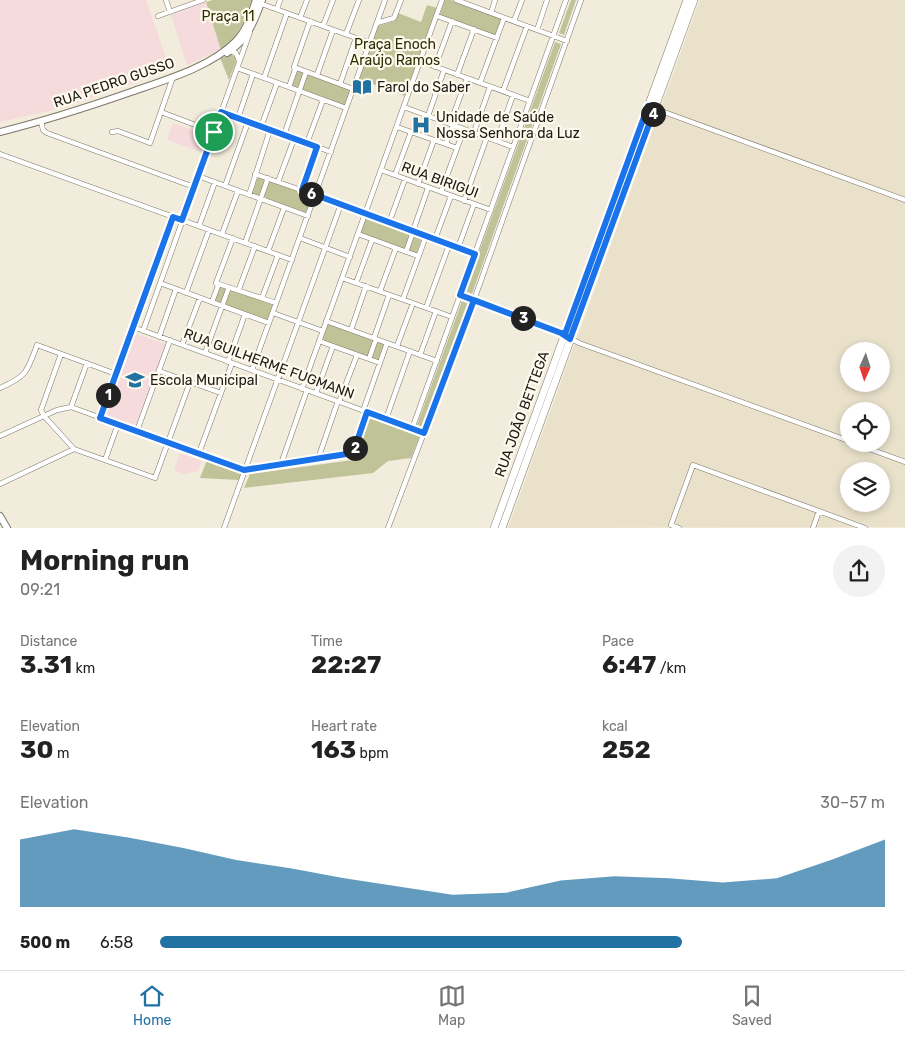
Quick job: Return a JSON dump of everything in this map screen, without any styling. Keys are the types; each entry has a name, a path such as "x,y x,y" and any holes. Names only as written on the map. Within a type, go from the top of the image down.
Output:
{"main road":[{"name":"RUA JOÃO BETTEGA","path":"652,107 687,0"},
{"name":"RUA JOÃO BETTEGA","path":"494,528 513,486 652,107 694,0"},
{"name":"RUA PEDRO GUSSO","path":"0,130 41,121 81,109 173,77 230,51 241,41 253,24 258,1"},
{"name":"RUA PEDRO GUSSO","path":"217,56 233,44 242,34 258,1"},
{"name":"RUA JOÃO BETTEGA","path":"502,528 513,486"},
{"path":"0,516 7,528"}],"street":[{"path":"166,0 170,12"},
{"path":"187,6 189,0"},
{"path":"158,16 203,0"},
{"path":"277,10 280,0"},
{"path":"300,18 306,0"},
{"path":"323,26 333,0"},
{"path":"346,34 359,0"},
{"path":"252,370 385,0"},
{"path":"377,23 394,18 401,0"},
{"path":"281,464 319,341 442,0"},
{"path":"456,0 468,2 491,13 567,41"},
{"path":"491,13 496,0"},
{"path":"514,21 522,0"},
{"path":"537,30 547,0"},
{"path":"412,429 566,0"},
{"path":"388,528 474,300 581,0"},
{"path":"258,1 277,10 370,43"},
{"path":"264,78 287,13"},
{"path":"437,16 497,38"},
{"path":"480,83 504,18"},
{"path":"435,67 452,21"},
{"path":"289,87 310,22"},
{"path":"143,331 253,24"},
{"path":"503,92 527,26"},
{"path":"457,75 474,29"},
{"path":"317,76 333,30"},
{"path":"340,84 356,38"},
{"path":"230,51 236,53 240,62"},
{"path":"420,61 530,101"},
{"path":"294,67 354,89"},
{"path":"237,68 346,108"},
{"path":"428,116 444,70"},
{"path":"284,135 306,72"},
{"path":"238,118 253,74"},
{"path":"112,132 118,131 150,143 173,77"},
{"path":"446,144 467,78"},
{"path":"261,127 277,83"},
{"path":"474,132 490,87"},
{"path":"497,141 514,95"},
{"path":"307,143 322,100"},
{"path":"404,107 514,147"},
{"path":"652,107 905,200"},
{"path":"160,112 214,132"},
{"path":"221,112 331,152"},
{"path":"41,121 44,132 194,187"},
{"path":"225,186 248,122"},
{"path":"397,126 457,148"},
{"path":"441,192 464,129"},
{"path":"249,195 270,130"},
{"path":"395,175 411,132"},
{"path":"464,201 488,138"},
{"path":"278,182 294,139"},
{"path":"418,184 434,140"},
{"path":"302,190 317,147"},
{"path":"0,154 292,260"},
{"name":"RUA BIRIGUI","path":"381,170 491,210"},
{"path":"255,174 475,254"},
{"path":"198,176 308,216"},
{"path":"245,243 268,178"},
{"path":"389,223 405,179"},
{"path":"199,226 215,182"},
{"path":"406,252 428,188"},
{"path":"222,234 238,191"},
{"path":"435,240 451,196"},
{"path":"224,528 341,204"},
{"path":"458,248 474,204"},
{"path":"268,251 284,208"},
{"path":"100,418 173,217"},
{"path":"186,293 209,230"},
{"path":"358,234 418,256"},
{"path":"402,299 426,236"},
{"path":"212,302 218,286 216,283 232,238"},
{"path":"300,238 350,256"},
{"path":"356,283 372,240"},
{"path":"426,308 449,244"},
{"path":"240,289 255,246"},
{"path":"380,291 396,248"},
{"path":"262,298 278,254"},
{"path":"342,278 452,317"},
{"path":"160,283 269,323"},
{"path":"216,283 240,289 276,303"},
{"path":"350,330 366,286"},
{"path":"205,353 228,287"},
{"path":"159,337 176,290"},
{"path":"369,359 389,295"},
{"path":"460,295 840,438"},
{"path":"182,345 200,298"},
{"path":"397,346 413,303"},
{"path":"420,355 436,311"},
{"path":"273,313 323,331"},
{"path":"199,453 221,393 245,314"},
{"path":"326,321 437,361"},
{"name":"RUA GUILHERME FUGMANN","path":"133,327 424,433"},
{"path":"137,431 170,340"},
{"path":"319,341 380,363"},
{"path":"0,436 57,410 71,407 244,470 353,453 387,343"},
{"path":"0,388 24,375 37,345 116,374"},
{"path":"316,394 333,346"},
{"path":"386,419 410,351"},
{"path":"61,354 41,410 44,416 74,450 155,478 190,382"},
{"path":"318,459 357,354"},
{"path":"71,407 87,363"},
{"path":"159,371 221,393"},
{"path":"105,460 118,424"},
{"path":"0,484 74,450"},
{"path":"878,452 905,462"},
{"path":"678,528 671,525 693,465 865,528"},
{"path":"813,528 819,511"}],"shaded area":[{"path":"0,0 146,0 170,70 66,107 0,122"},
{"path":"700,0 905,0 905,527 508,528"},
{"path":"206,2 221,50 187,65 171,15"},
{"path":"173,123 207,135 201,152 167,140"},
{"name":"Escola Municipal","path":"134,333 166,344 136,427 104,416"},
{"path":"180,453 202,461 198,471 184,474 174,470"}],"green space":[{"name":"Praça 11","path":"213,0 252,0 237,34 221,50 206,2"},
{"path":"445,0 451,0 502,19 496,36 440,15"},
{"path":"571,0 576,0 564,35 559,33"},
{"name":"Praça Enoch Araújo Ramos","path":"427,5 437,8 405,96 359,79 378,26 395,21 398,13 421,22"},
{"path":"555,42 561,44 472,294 465,291"},
{"path":"232,54 236,62 229,80 220,58"},
{"path":"297,70 351,89 345,106 291,87"},
{"path":"258,177 313,197 307,213 252,193"},
{"path":"367,216 423,236 416,254 360,234"},
{"path":"219,285 274,304 268,320 214,301"},
{"path":"462,301 468,303 423,427 417,425"},
{"path":"328,324 384,344 378,360 322,340"},
{"path":"369,417 420,435 411,458 388,461 373,473 244,488 250,474 353,460"},
{"path":"207,460 242,472 239,480 200,478"}],"place":[{"name":"Farol do Saber","path":"362,87"},
{"name":"Unidade de Saúde Nossa Senhora da Luz","path":"421,125"},
{"name":"Escola Municipal","path":"135,380"}],"route":[{"path":"214,132 182,220 173,217 100,418 244,470 353,453 367,412 424,433 474,300 561,333 565,334 570,339 655,108 648,106 565,334 561,333 517,316 474,300 460,295 475,254 302,190 317,147 221,112 214,132"}]}
